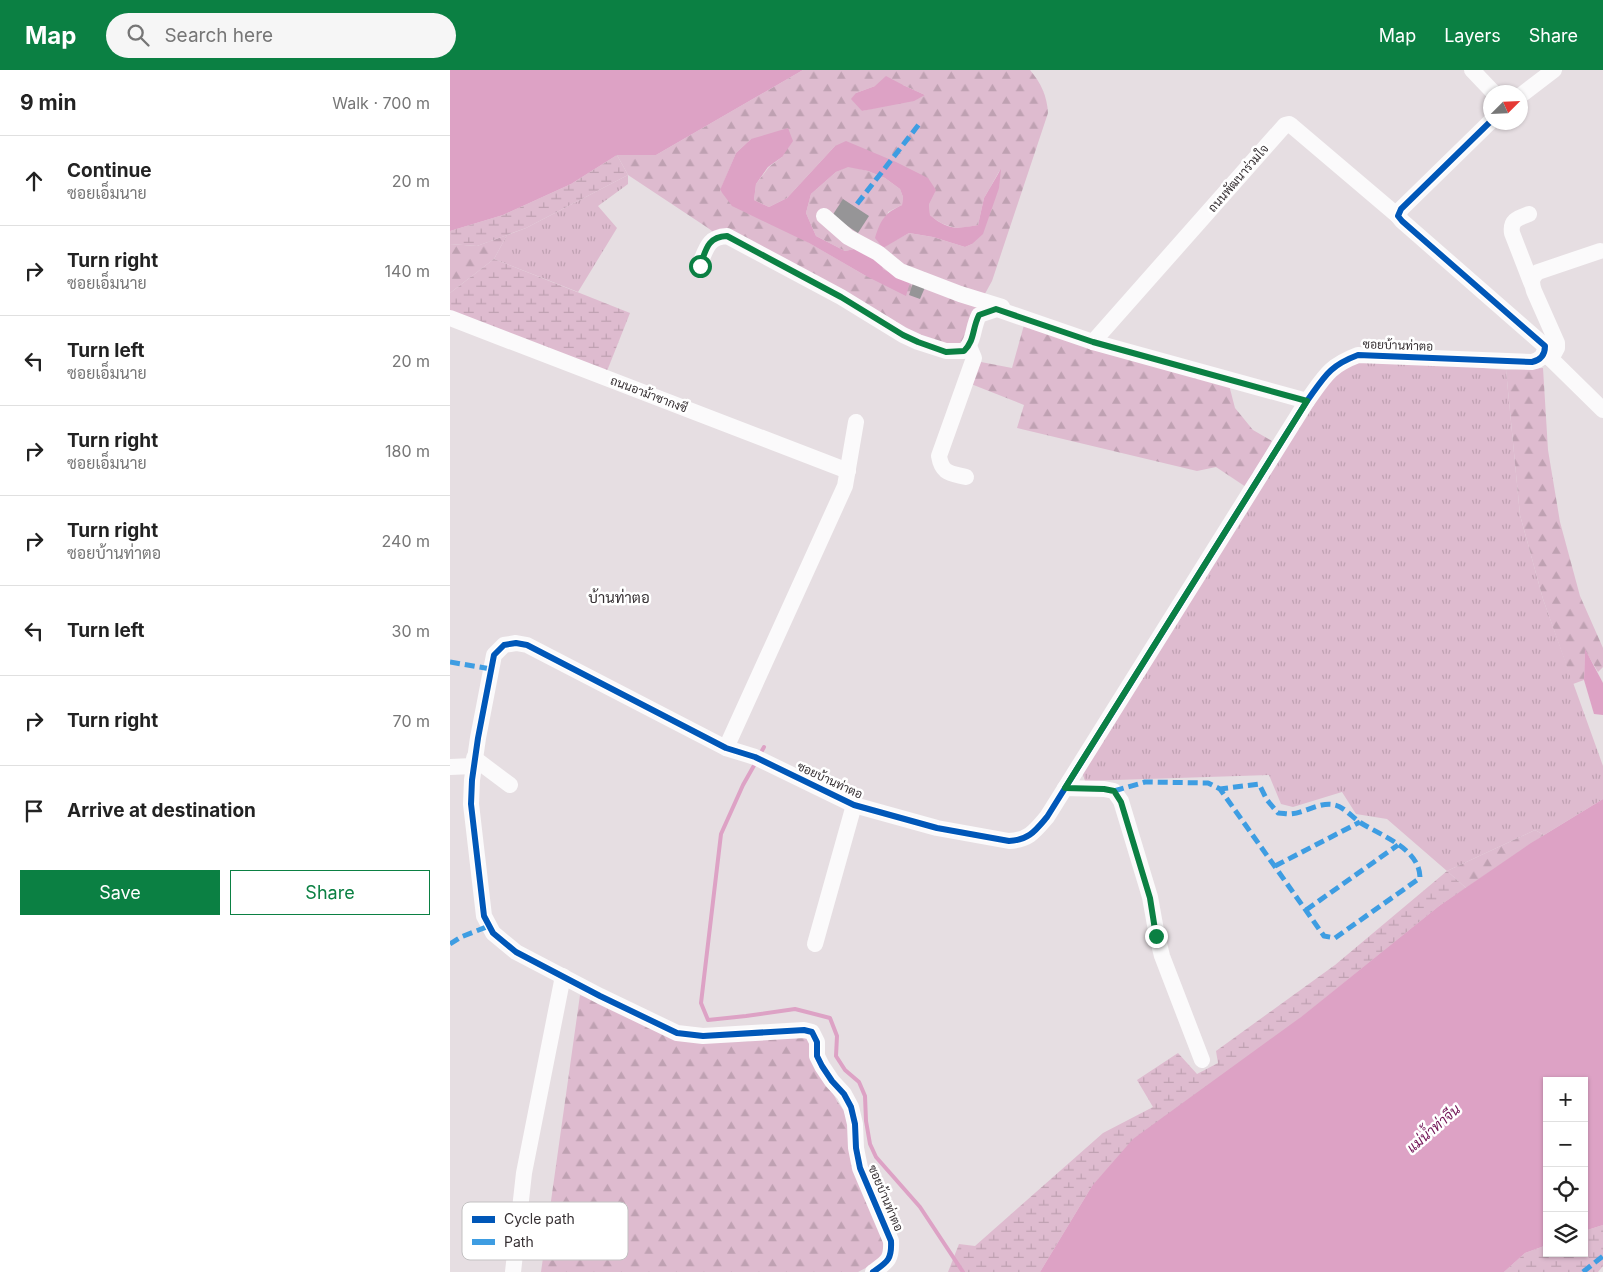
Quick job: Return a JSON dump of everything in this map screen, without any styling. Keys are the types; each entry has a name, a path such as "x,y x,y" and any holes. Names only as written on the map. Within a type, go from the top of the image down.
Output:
{"street":[{"path":"1472,70 1486,85"},
{"path":"1528,90 1554,70"},
{"name":"ถนนพัฒนาร่วมใจ","path":"1095,340 1285,125 1289,124 1292,126 1398,216"},
{"path":"1483,129 1401,209 1398,216 1545,346 1548,356 1603,410"},
{"path":"1529,214 1516,220 1511,227 1557,343 1557,348 1548,356"},
{"path":"824,216 848,236 878,253 900,271 960,294 1095,340"},
{"path":"700,266 710,242 718,236 727,236 841,297 903,335 946,352 964,351 971,344 975,323 979,315 996,309 1095,340 1307,401"},
{"path":"1532,282 1538,272 1600,252"},
{"name":"ถนนอาม้าซากงซี","path":"450,318 848,471"},
{"path":"966,477 945,472 940,465 939,456 974,358 969,346"},
{"name":"ซอยบ้านท่าตอ","path":"873,1272 887,1262 892,1254 892,1241 860,1168 851,1106 822,1066 818,1056 817,1042 812,1032 804,1030 703,1036 677,1033 516,952 493,933 484,916 471,804 474,762 494,655 504,645 516,643 527,645 726,748 762,760 854,805 937,828 1020,840 1033,834 1047,817 1307,401 1326,374 1340,362 1358,355 1532,362 1548,356"},
{"path":"726,748 845,486 856,422"},
{"path":"450,767 474,762 510,785"},
{"path":"1065,788 1114,791 1121,802 1150,898 1156,936 1162,956 1202,1060"},
{"path":"815,944 854,805"},
{"path":"521,1202 524,1173 563,976"}],"green space":[{"path":"803,70 1030,70 1043,90 1048,113 992,281 971,319 968,356 802,282 733,247 708,228 628,175 617,155 656,155","holes":["903,85 925,95 862,111 856,93 875,86","751,139 782,157 769,167 756,184 754,200 769,207 787,198 835,146 929,204 930,215 941,223 952,227 978,225 984,198 1000,170 972,244 965,247 933,237 909,233 883,247 888,212 902,205 903,197 900,189 885,178 868,171 848,166 836,172 811,194 806,213 816,236 845,251 859,248 883,269 909,282 866,276 720,191 736,153"]},
{"path":"617,155 628,175 526,228 477,246 450,244 450,231 503,215 571,184"},
{"path":"628,175 628,184 598,206 617,228 578,292 494,259 507,235 526,228"},
{"path":"507,235 494,259 450,293 450,244 477,246"},
{"path":"494,259 630,313 607,371 450,311 450,293"},
{"path":"1024,325 1229,385 1235,408 1253,430 1272,441 1246,487 1216,467 1197,471 1017,428 1024,405 971,384 981,362 1012,368"},
{"path":"1374,358 1506,370 1520,515 1543,599 1603,766 1603,799 1544,835 1535,830 1447,871 1387,819 1356,814 1342,792 1293,807 1281,804 1269,775 1085,781 1082,771 1334,371"},
{"path":"1543,368 1548,450 1560,522 1580,596 1603,648 1603,667 1598,672 1585,650 1584,680 1573,684 1543,599 1520,515 1506,370"},
{"path":"1535,830 1544,835 1466,888 1447,871"},
{"path":"1447,871 1466,888 1439,906 1092,1186 1040,1272 948,1272 959,1244 975,1246 1103,1133 1153,1107 1137,1080 1178,1053 1197,1074 1218,1063 1216,1051 1335,965"},
{"path":"580,995 603,1003 671,1037 809,1037 812,1053 844,1111 889,1249 881,1260 858,1272 541,1272 543,1260 628,1260 628,1202 551,1202"},
{"path":"1603,1225 1603,1266 1598,1272 1504,1272 1525,1253 1543,1246 1543,1257 1588,1257 1588,1230"}],"water":[{"path":"450,70 803,70 656,155 617,155 571,184 503,215 450,231"},
{"path":"886,76 925,95 914,101 862,111 851,99 856,93 875,86"},
{"path":"788,128 793,141 782,157 768,167 756,184 754,200 769,207 787,198 835,146 846,141 928,178 936,190 929,204 930,215 947,226 964,227 978,225 984,198 1001,169 999,188 983,234 972,244 965,247 933,237 909,233 883,248 875,238 884,217 902,205 903,197 900,189 885,178 868,171 848,167 836,172 811,194 806,213 816,236 845,251 859,248 879,257 883,269 910,282 906,296 866,276 809,243 732,206 720,190 736,153 751,139"},
{"path":"1585,649 1603,683 1603,715 1594,714 1584,680"},
{"name":"แม่น้ำท่าจีน","path":"1603,799 1603,1225 1588,1230 1588,1077 1543,1077 1543,1246 1525,1253 1504,1272 1040,1272 1092,1186 1133,1139 1301,1017 1439,906 1531,843"}],"building":[{"path":"843,199 869,216 858,233 832,216"},
{"path":"914,280 926,285 920,299 909,295"}],"waterway":[{"path":"759,756 764,747"},
{"path":"756,762 743,785 721,834 701,1003 708,1020 795,1009 830,1018 837,1036 836,1056 845,1070 859,1082 865,1096 866,1121 870,1144 876,1157 920,1207 963,1272"}],"marked path":[{"path":"857,204 920,123"},
{"path":"450,662 491,669"},
{"path":"1114,791 1145,782 1208,783 1220,789 1324,936 1335,938 1420,878 1414,859 1407,851 1389,838 1361,823 1338,806 1330,804 1296,813 1278,813 1267,800 1259,784 1220,789"},
{"path":"1275,866 1360,822"},
{"path":"1306,910 1398,845"},
{"path":"450,944 461,937 489,926"},
{"path":"1583,1272 1603,1256"}],"cycle path":[{"path":"873,1272 888,1260 891,1252 891,1241 860,1168 851,1107 844,1094 822,1066 817,1056 817,1042 812,1032 804,1030 703,1036 677,1033 600,996 516,952 493,933 484,916 471,804 472,780 478,738 494,655 504,645 516,643 527,645 726,748 755,757 854,805 937,828 1009,841 1027,837 1047,817 1307,401 1328,373 1340,363 1358,355 1532,362 1538,360 1543,354 1545,346 1398,216 1401,209 1483,129"}],"district":[{"name":"บ้านท่าตอ","path":"619,597"}],"route":[{"path":"700,266 710,242 718,236 727,236 841,297 903,335 946,352 964,351 971,344 975,323 979,315 996,309 1093,342 1307,401 1065,788 1114,791 1121,802 1150,898 1156,936"}]}
